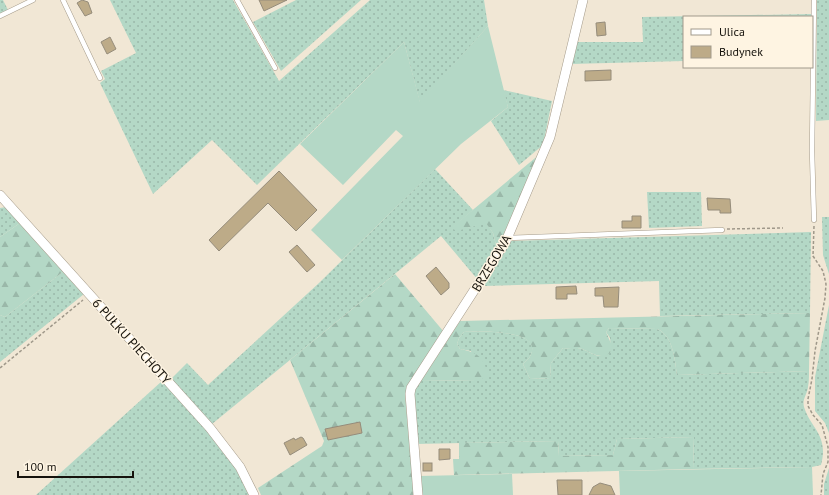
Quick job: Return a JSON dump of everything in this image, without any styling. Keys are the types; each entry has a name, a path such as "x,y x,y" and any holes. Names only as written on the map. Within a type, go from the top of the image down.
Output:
{"street":[{"name":"BRZEGOWA","path":"418,495 410,394 411,388 508,238 550,137 583,0"},
{"name":"6 PUŁKU PIECHOTY","path":"0,195 210,428 240,467 254,495"}],"lane":[{"path":"0,16 33,0"},
{"path":"63,0 100,78"},
{"path":"237,0 275,68"},
{"path":"814,0 812,151 814,220"},
{"path":"508,238 722,230"}],"path":[{"path":"814,220 813,256 823,271 826,284 808,406 813,415 822,425 828,447 828,462 823,474 821,495"},
{"path":"722,230 783,228"},
{"path":"0,368 89,295"}],"green space":[{"path":"0,0 3,0 8,10 0,14"},
{"path":"110,0 233,0 279,81 370,0 484,0 488,26 420,103 404,42 257,185 212,140 153,194 100,83 105,79 101,71 136,53"},
{"path":"296,0 361,0 281,71 253,22"},
{"path":"817,0 829,0 829,120 816,121"},
{"path":"812,14 812,16 699,16"},
{"path":"683,16 683,61 571,64 576,42 643,42 642,17"},
{"path":"488,26 508,107 461,144 342,260 311,230 403,136 396,130 343,185 300,144 404,42 420,102"},
{"path":"503,90 552,101 543,145 519,165 491,121 508,107"},
{"path":"540,154 497,249 493,233 486,223 457,231 451,228"},
{"path":"435,169 473,210 452,228 467,228 486,222 493,233 497,249 478,280 441,236 212,424 171,379 187,363 208,385 319,283"},
{"path":"647,192 701,192 702,226 649,228"},
{"path":"6,207 20,223 0,237 0,208"},
{"path":"822,217 829,217 829,274 823,255"},
{"path":"20,223 64,271 5,317 0,315 0,237"},
{"path":"811,232 810,313 660,316 659,281 484,286 509,241"},
{"path":"64,271 84,294 0,362 0,315 5,317"},
{"path":"395,274 444,332 405,394 414,495 261,495 258,488 322,446 324,441 290,360"},
{"path":"829,305 829,433 825,423 815,411 815,377"},
{"path":"810,313 809,371 677,375 670,342 662,332 657,329 609,328 606,332 613,348 607,355 599,356 580,348 563,348 551,363 550,378 530,379 523,364 531,354 532,346 527,340 506,333 464,332 459,338 457,344 460,349 476,354 482,360 486,368 487,378 476,380 421,381 460,321"},
{"path":"609,328 657,329 662,332 670,342 677,375 809,371 804,407 821,439 823,455 821,465 812,467 693,469 694,437 617,439 613,455 559,456 558,441 416,444 412,394 421,381 476,380 471,351 460,349 457,344 459,338 464,332 506,333 527,340 532,346 531,354 523,364 530,379 550,378 551,363 563,348 580,348 599,356 611,351 610,338 606,332"},
{"path":"162,381 217,441 238,472 249,495 36,495"},
{"path":"694,437 693,469 454,475 453,459 459,459 459,443 558,441 559,456 613,455 617,439"},
{"path":"812,467 813,495 620,495 619,471"},
{"path":"829,468 829,495 824,495 824,484"},
{"path":"512,474 513,495 421,495 419,476"}],"building":[{"path":"82,0 88,2 92,13 85,16 77,3"},
{"path":"259,0 287,0 264,11"},
{"path":"605,22 606,35 597,36 596,23"},
{"path":"110,37 116,49 107,54 101,42"},
{"path":"611,70 611,80 585,81 585,71"},
{"path":"279,171 317,210 296,231 268,203 219,251 209,240"},
{"path":"707,198 730,199 731,213 720,213 720,210 708,210"},
{"path":"632,216 641,216 641,228 622,228 622,221 632,221"},
{"path":"297,245 315,265 307,272 289,252"},
{"path":"436,267 449,283 449,288 441,295 426,276"},
{"path":"576,286 577,294 567,294 567,299 556,299 556,287"},
{"path":"619,287 618,307 604,307 603,296 595,296 595,288"},
{"path":"360,422 362,433 328,440 325,429"},
{"path":"301,437 307,445 290,455 284,443 294,438 295,440"},
{"path":"439,449 450,449 450,459 439,460"},
{"path":"423,463 432,463 432,471 423,471"},
{"path":"557,480 582,480 582,495 558,495"},
{"path":"600,483 611,486 615,495 589,495 593,487"}]}
